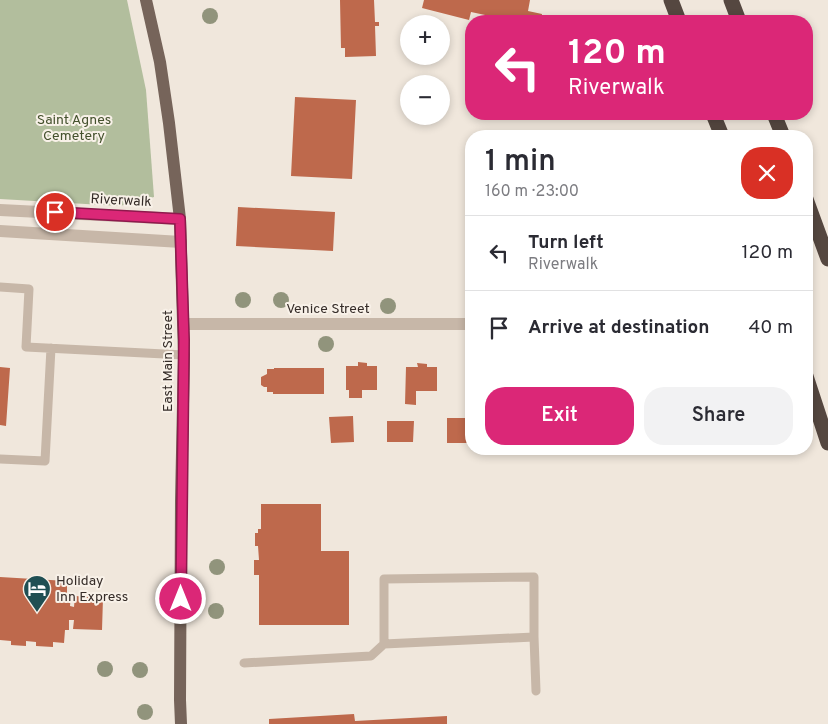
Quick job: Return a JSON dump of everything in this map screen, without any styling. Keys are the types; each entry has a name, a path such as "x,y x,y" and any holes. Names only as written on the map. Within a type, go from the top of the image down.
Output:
{"highway":[{"path":"671,0 677,15"},
{"path":"731,0 737,15"},
{"path":"813,217 828,259"},
{"path":"813,397 828,443"}],"main road":[{"name":"East Main Street","path":"146,0 160,62 180,219 184,324 181,724"}],"street":[{"name":"Riverwalk","path":"0,210 180,219"},
{"path":"0,231 181,242"},
{"name":"Venice Street","path":"184,324 465,324"}],"lane":[{"path":"0,287 29,289 26,347 184,355"},
{"path":"0,459 45,462 50,348"},
{"path":"384,644 384,579 534,577 536,691"},
{"path":"244,664 371,656 384,644 534,637"}],"green space":[{"name":"Saint Agnes Cemetery","path":"0,0 127,0 146,90 154,197 120,206 0,199"}],"building":[{"path":"340,0 374,0 375,22 379,22 379,26 375,26 376,56 345,57 345,48 341,48"},
{"path":"424,0 530,0 528,11 542,14 485,15 471,12 470,15 465,15 465,19 422,8"},
{"path":"295,97 356,100 352,179 291,176"},
{"path":"238,207 335,212 333,251 236,246"},
{"path":"358,362 367,363 367,366 377,366 377,390 362,390 362,398 349,398 349,390 346,390 346,366 358,366"},
{"path":"417,363 427,364 427,367 437,367 437,391 416,391 416,405 405,404 406,367 418,367"},
{"path":"0,367 10,368 6,426 0,425"},
{"path":"324,368 324,394 273,394 273,392 267,392 267,387 261,385 261,377 267,374 267,369"},
{"path":"353,416 354,442 331,443 329,417"},
{"path":"447,418 465,418 465,443 447,443"},
{"path":"387,421 414,421 413,442 387,442"},
{"path":"261,504 321,504 321,551 349,551 349,625 259,625 259,575 254,575 254,560 259,560 258,546 255,546 255,533 258,533 258,529 261,529"},
{"name":"Holiday Inn Express","path":"0,577 67,581 67,594 71,594 70,606 74,607 75,596 103,598 102,630 73,629 74,620 69,620 69,630 65,630 64,643 53,642 53,647 36,646 36,642 26,641 26,646 11,645 11,641 0,640"},
{"path":"354,714 355,721 447,716 447,724 269,724 269,719"}],"place":[{"name":"Holiday Inn Express","path":"37,613"}],"route":[{"path":"55,212 180,219 184,340 181,599"}]}
